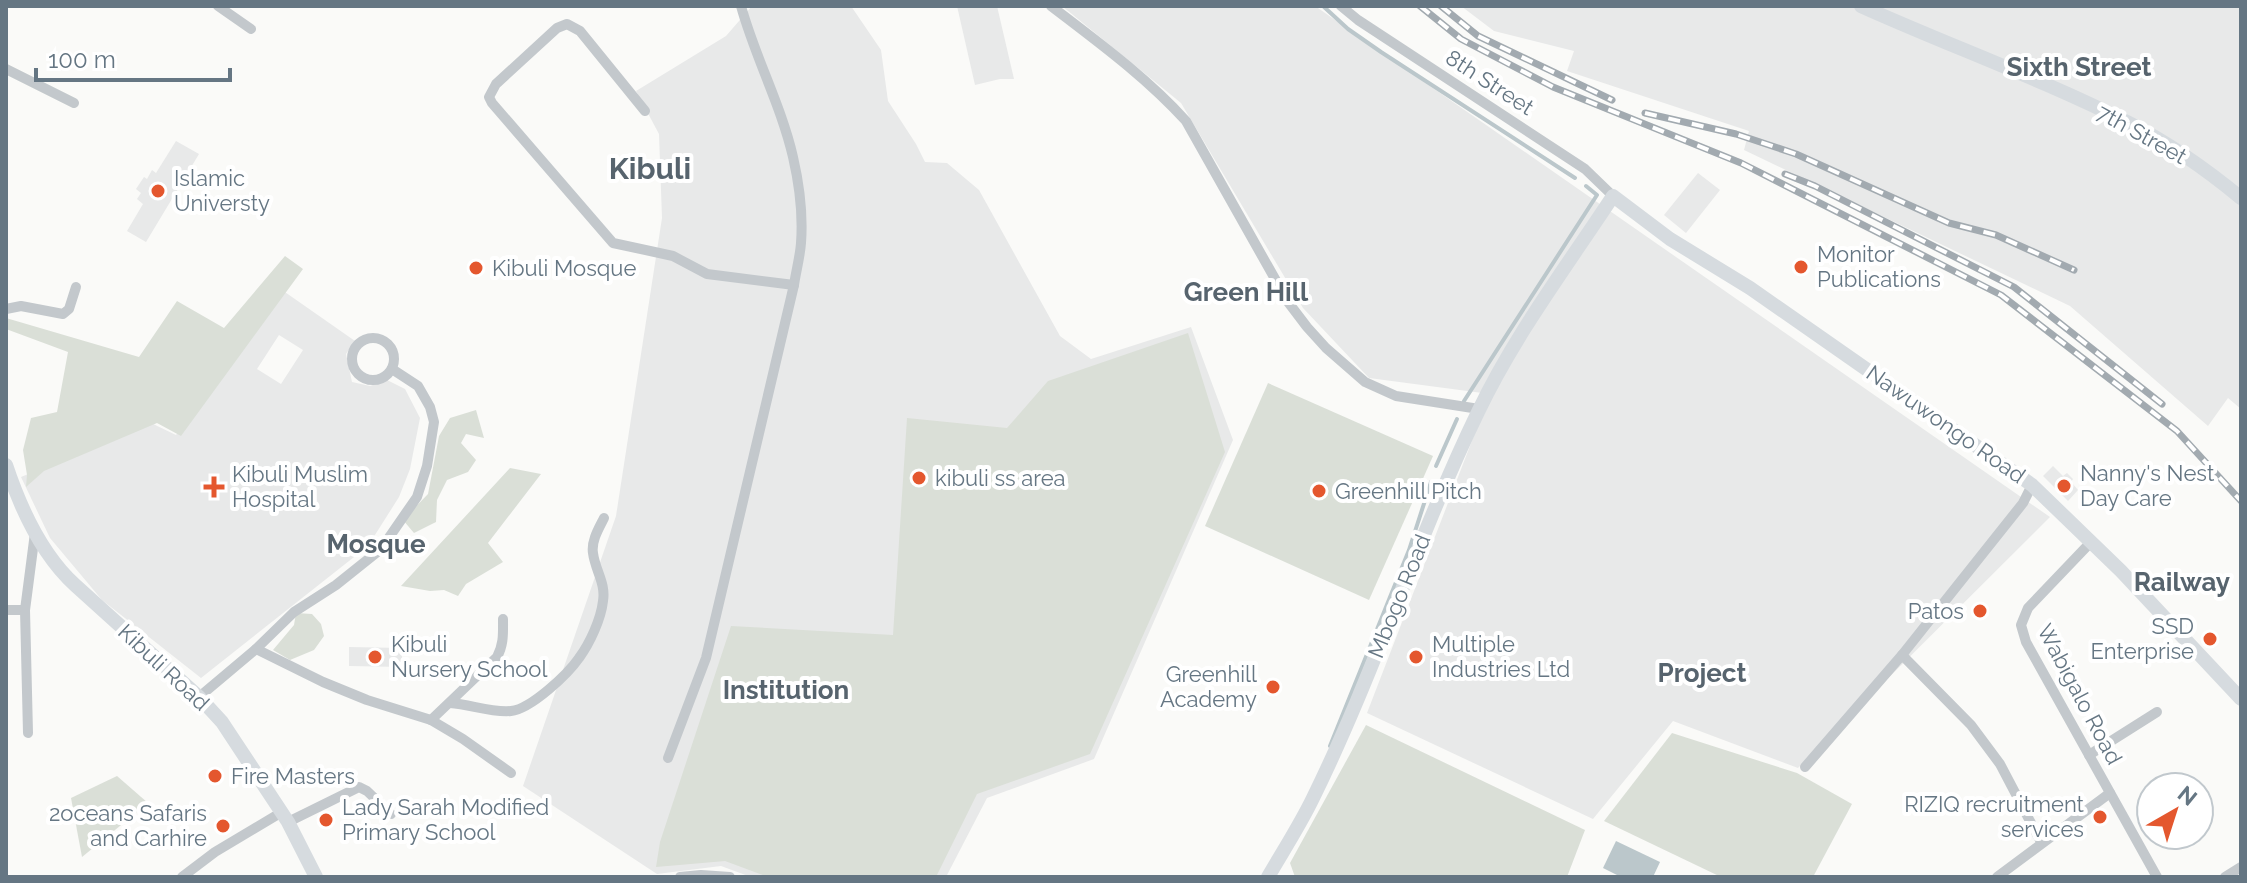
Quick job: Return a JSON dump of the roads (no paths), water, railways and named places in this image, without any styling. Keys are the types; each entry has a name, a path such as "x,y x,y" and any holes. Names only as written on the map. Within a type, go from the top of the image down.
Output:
{"street":[{"path":"218,6 251,29"},
{"path":"668,758 706,658 794,285 801,242 793,157 741,6"},
{"path":"1051,6 1131,68 1186,121 1288,302 1326,348 1365,382 1396,396 1479,409"},
{"name":"8th Street","path":"1341,6 1585,169 1613,196"},
{"name":"7th Street","path":"1861,6 2132,124 2176,150 2241,198"},
{"path":"645,111 587,38 567,24 557,28 496,84 489,97 540,161 613,243 673,256 707,274 794,285"},
{"path":"6,69 74,103"},
{"name":"Mbogo Road","path":"1268,877 1312,799 1353,709 1479,409 1521,336 1613,196"},
{"name":"Nawuwongo Road","path":"1613,196 1670,239 1750,288 2032,485 2165,617 2241,699"},
{"path":"6,309 21,306 63,314 69,309 76,287"},
{"path":"374,337 387,343 394,356 392,369 380,379 365,379 353,369 352,354 360,341 374,337"},
{"path":"199,697 294,612 336,585 381,549 417,497 427,466 434,422 430,407 418,386 392,369"},
{"name":"Kibuli Road","path":"6,465 35,531 66,577 199,697 234,739 285,817 312,875"},
{"path":"1805,767 1902,655 2023,503 2032,485"},
{"path":"450,703 490,710 520,709 537,698 581,656 598,621 603,601 602,580 593,552 595,538 604,518"},
{"path":"28,733 25,610 35,531"},
{"name":"Wabigalo Road","path":"2091,542 2028,608 2021,625 2026,642 2157,877"},
{"path":"6,610 25,610"},
{"path":"431,720 497,657 503,638 503,619"},
{"path":"256,649 367,700 431,720 511,773"},
{"path":"1902,655 1971,725 2000,764 2041,842"},
{"path":"2089,755 2157,712"},
{"path":"182,877 215,852 285,817 359,787 391,814"},
{"path":"1997,877 2110,793"},
{"path":"2225,877 2241,867"},
{"path":"680,877 730,877"}],"waterway":[{"path":"1323,6 1348,29 1381,52 1575,178"},
{"path":"1464,401 1597,195 1586,186"},
{"path":"1436,466 1457,419"},
{"path":"1330,746 1409,550 1431,482"}],"railway":[{"path":"1420,6 1461,39 1553,87 1741,163 2001,295 2177,431 2241,501"},
{"path":"1441,6 1478,36 1612,100"},
{"path":"1645,113 1736,134 1796,154 1949,223 1996,235 2074,270"},
{"path":"1785,174 1815,186 2014,287 2162,404"}],"place":[{"name":"Islamic Universty","path":"158,191"},
{"name":"Monitor Publications","path":"1801,267"},
{"name":"Kibuli Mosque","path":"476,268"},
{"name":"kibuli ss area","path":"919,478"},
{"name":"Nanny's Nest Day Care","path":"2064,486"},
{"name":"Kibuli Muslim Hospital","path":"214,487"},
{"name":"Greenhill Pitch","path":"1319,491"},
{"name":"Patos","path":"1980,611"},
{"name":"SSD Enterprise","path":"2210,639"},
{"name":"Kibuli Nursery School","path":"375,657"},
{"name":"Multiple Industries Ltd","path":"1416,657"},
{"name":"Greenhill Academy","path":"1273,687"},
{"name":"Fire Masters","path":"215,776"},
{"name":"RIZIQ recruitment services","path":"2100,817"},
{"name":"Lady Sarah Modified Primary School","path":"326,820"},
{"name":"2oceans Safaris and Carhire","path":"223,826"}],"district":[{"name":"Sixth Street","path":"2079,67"},
{"name":"Kibuli","path":"650,168"},
{"name":"Green Hill","path":"1246,292"},
{"name":"Mosque","path":"376,544"},
{"name":"Railway","path":"2182,582"},
{"name":"Project","path":"1702,673"},
{"name":"Institution","path":"786,690"}]}
